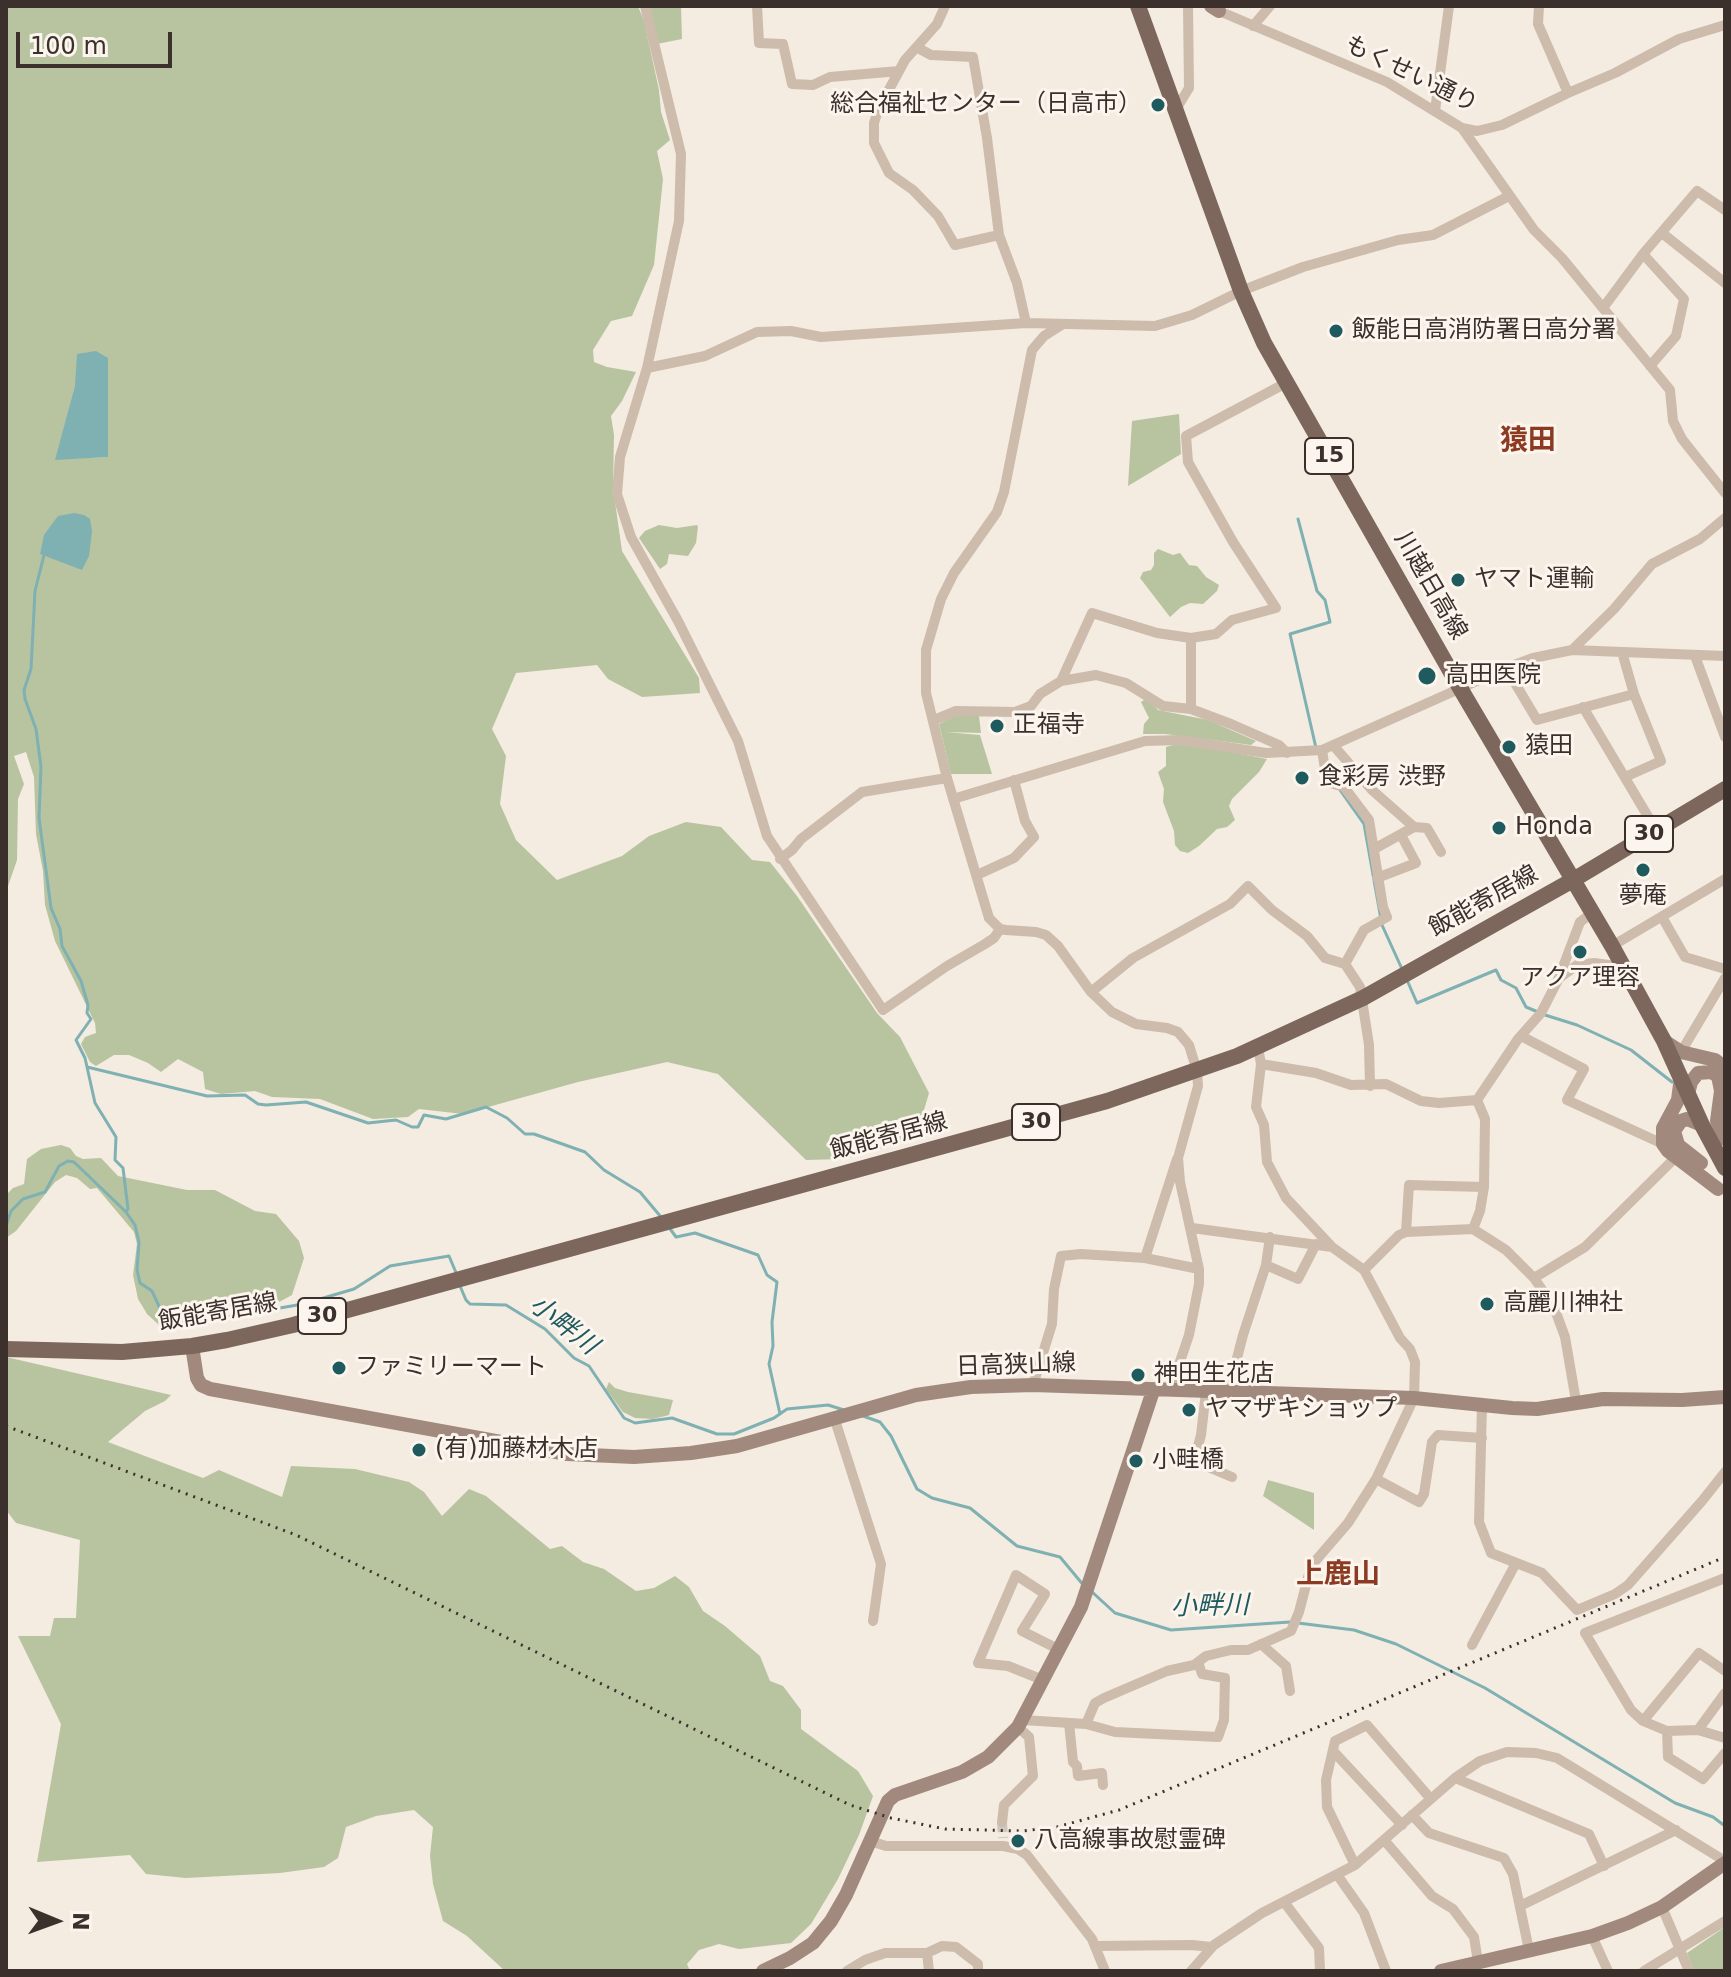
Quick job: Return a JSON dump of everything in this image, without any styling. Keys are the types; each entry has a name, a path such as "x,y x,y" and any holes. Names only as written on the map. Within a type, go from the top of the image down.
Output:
{"main road":[{"name":"川越日高線","path":"1138,6 1241,291 1286,383 1612,946 1664,1041 1725,1168"},
{"name":"飯能寄居線","path":"6,1349 97,1352 192,1346 293,1325 1014,1128 1197,1071 1260,1056 1573,880 1725,789"},
{"path":"1664,1041 1681,1052 1715,1060 1725,1068"},
{"path":"1688,1094 1691,1082 1698,1073 1711,1072 1718,1076 1721,1091 1717,1121 1725,1139"},
{"path":"1681,1077 1678,1100 1663,1128 1663,1144 1722,1195"},
{"path":"1702,1125 1691,1119 1681,1121 1676,1125 1674,1138 1708,1171 1722,1195"},
{"name":"日高狭山線","path":"192,1346 201,1385 210,1389 567,1454 634,1457 737,1446 862,1409 947,1390 1033,1385 1414,1398 1537,1409 1576,1401 1725,1397"},
{"path":"763,1971 813,1943 831,1921 888,1801 895,1795 962,1772 988,1757 1020,1724 1060,1650 1087,1588 1153,1391"},
{"path":"1441,1971 1592,1936 1662,1907 1725,1862"}],"street":[{"path":"645,6 681,154 679,221 647,368 620,457 617,494 631,537 678,621 738,741 767,836 883,1010 994,938 1000,929"},
{"path":"757,6 759,43 783,44 792,84 813,85 830,77 899,71"},
{"path":"945,6 937,24 899,71 874,123 874,143 889,173 913,190 938,216 955,245 999,235"},
{"path":"1175,111 1189,88 1188,6"},
{"path":"1253,26 1270,6"},
{"path":"1435,111 1449,6"},
{"path":"1539,6 1538,24 1568,93"},
{"name":"もくせい通り","path":"1215,8 1387,82 1462,128 1486,131 1615,73 1679,39 1725,25"},
{"path":"918,48 931,55 973,57 999,235 1017,283 1026,323"},
{"path":"1462,128 1534,230 1670,390 1673,421 1682,439 1725,493"},
{"path":"1603,308 1643,254 1697,191 1725,210"},
{"path":"647,368 705,356 757,332 791,331 821,337 1026,323 1155,326 1192,315 1241,291 1303,267 1398,240 1433,235 1509,196"},
{"path":"1662,233 1725,283"},
{"path":"1643,254 1684,299 1676,336 1650,366"},
{"path":"1063,324 1044,336 1032,350 1006,482 997,512 954,573 931,625 925,671 926,693 947,778 989,918 1000,929 1046,935 1058,946 1091,992 1112,1012 1136,1024 1178,1032 1189,1045 1198,1086 1145,1258"},
{"path":"1061,681 1092,613 1157,633 1191,638 1216,634 1232,620 1276,608 1233,542 1188,462 1186,436 1286,383"},
{"path":"1572,650 1614,609 1652,564 1700,539 1725,518"},
{"path":"1191,638 1191,709"},
{"path":"953,799 1159,740 1287,753 1328,747 1506,668 1533,658 1572,650 1725,656"},
{"path":"1622,652 1634,694 1661,761 1625,777"},
{"path":"1695,656 1725,737"},
{"path":"1506,668 1537,720 1634,694"},
{"path":"934,720 956,711 1015,712 1031,706 1040,694 1061,681 1096,675 1126,683 1163,706 1191,709 1279,745 1287,753"},
{"path":"1583,707 1656,830"},
{"path":"1328,747 1414,827"},
{"path":"1328,747 1327,782 1344,787 1369,820 1383,919 1364,930 1345,964"},
{"path":"780,859 862,792 947,778"},
{"path":"977,875 1014,858 1034,837 1025,821 1014,780"},
{"path":"1374,849 1414,827 1427,828 1441,852"},
{"path":"1377,878 1416,863 1401,835"},
{"path":"1612,946 1725,879"},
{"path":"1091,992 1133,958 1230,904 1248,886 1272,910 1307,936 1325,958 1345,964 1360,987 1369,1045 1370,1086"},
{"path":"1477,1100 1521,1036 1541,1013 1558,980 1580,922 1592,913"},
{"path":"1662,917 1685,957 1723,966"},
{"path":"1558,980 1577,965 1594,963 1623,967"},
{"path":"1681,1052 1725,978"},
{"path":"1521,1036 1584,1069 1567,1100 1663,1144"},
{"path":"1086,1724 1095,1703 1104,1698 1167,1671 1198,1662 1206,1656 1231,1650 1248,1650 1296,1623 1311,1566 1348,1523 1376,1479 1414,1398 1415,1362 1364,1270 1332,1247 1286,1198 1267,1162 1264,1125 1256,1107 1260,1056 1351,1085 1386,1084 1421,1101 1477,1100"},
{"path":"1473,1229 1484,1187 1485,1119 1477,1100"},
{"path":"1534,1278 1585,1247 1676,1157"},
{"path":"1170,1391 1189,1335 1199,1269 1180,1182 1178,1158"},
{"path":"1406,1232 1409,1185 1484,1187"},
{"path":"1192,1228 1332,1247"},
{"path":"1364,1270 1399,1235 1406,1232 1473,1229 1506,1250 1534,1278 1554,1307 1565,1337 1576,1401"},
{"path":"1228,1393 1266,1265 1270,1237"},
{"path":"1266,1265 1298,1279 1316,1244"},
{"path":"1033,1385 1052,1324 1054,1289 1061,1256 1081,1254 1145,1258 1199,1269"},
{"path":"1206,1392 1201,1435 1194,1461 1232,1477"},
{"path":"1482,1405 1479,1522 1491,1553 1542,1573 1577,1610 1615,1594 1649,1561 1725,1472"},
{"path":"838,1416 881,1564 873,1621"},
{"path":"1376,1479 1419,1502 1424,1494 1432,1442 1438,1435 1482,1438"},
{"path":"1472,1645 1516,1563"},
{"path":"1043,1680 1008,1666 978,1663 1016,1575 1045,1594 1022,1631 1060,1650"},
{"path":"1725,1578 1585,1633 1631,1710 1643,1721 1667,1731 1698,1730 1725,1738"},
{"path":"1261,1644 1286,1666 1290,1691"},
{"path":"1643,1721 1699,1653 1725,1671"},
{"path":"1020,1724 1086,1724 1115,1732 1218,1737 1224,1720 1225,1678 1202,1674 1198,1662"},
{"path":"1698,1730 1725,1693"},
{"path":"1069,1723 1073,1762 1077,1766 1078,1776 1102,1773 1103,1785"},
{"path":"1002,1822 1004,1805 1033,1776 1029,1737 1020,1724"},
{"path":"1355,1865 1327,1807 1326,1780 1335,1741 1367,1725 1430,1798"},
{"path":"1667,1731 1668,1757 1703,1779 1725,1753"},
{"path":"1334,1752 1402,1825"},
{"path":"1191,1971 1211,1947 1262,1913 1355,1865 1455,1778 1480,1761 1507,1752 1536,1753 1557,1758 1725,1862"},
{"path":"1455,1778 1589,1834 1604,1866"},
{"path":"1412,1815 1429,1833 1504,1858 1510,1865 1529,1950"},
{"path":"1520,1906 1676,1830"},
{"path":"870,1841 886,1846 914,1848 1003,1842 1018,1849 1027,1855 1096,1946 1105,1971"},
{"path":"1385,1841 1432,1896 1453,1909 1474,1937 1478,1962"},
{"path":"1338,1876 1364,1913 1386,1971"},
{"path":"1284,1902 1319,1948 1320,1971"},
{"path":"1662,1907 1689,1971"},
{"path":"1644,1971 1725,1921"},
{"path":"1592,1936 1608,1971"},
{"path":"847,1971 885,1953 927,1953 942,1946 956,1947 978,1964 978,1971"},
{"path":"1096,1946 1211,1947"},
{"path":"927,1953 929,1971"},
{"path":"865,1960 869,1971"}],"green space":[{"path":"6,6 638,6 670,140 657,151 663,179 654,265 632,316 611,321 593,350 594,362 636,372 611,416 614,435 613,488 622,551 699,678 700,693 642,697 608,679 597,665 516,673 492,729 506,756 500,804 516,840 557,880 622,856 649,836 686,822 721,827 752,860 770,862 877,1013 900,1037 929,1093 919,1127 909,1140 844,1159 806,1160 718,1074 667,1062 578,1082 463,1114 419,1109 408,1117 373,1119 320,1099 272,1097 255,1091 221,1094 205,1089 203,1072 178,1059 161,1072 129,1055 114,1055 96,1066 90,1062 81,1044 85,1037 96,1033 95,1023 55,941 45,905 36,834 34,777 26,752 14,756 24,784 18,799 17,860 6,892","holes":["108,358 108,457 56,459 75,385"]},
{"path":"648,6 681,6 682,39 657,44"},
{"path":"1179,414 1181,454 1128,486 1132,421"},
{"path":"659,525 698,527 696,543 688,556 669,554 667,564 660,569 639,538 645,531"},
{"path":"1158,549 1173,555 1180,553 1189,565 1197,566 1206,577 1219,585 1217,591 1203,604 1190,603 1170,617 1140,578 1143,572 1151,570 1154,553"},
{"path":"1147,698 1158,710 1208,720 1256,741 1251,745 1143,734 1144,724 1149,718 1141,702"},
{"path":"956,715 979,716 981,733 946,732 980,735 992,774 951,774 939,724"},
{"path":"1194,745 1267,759 1259,772 1232,799 1229,806 1235,820 1227,827 1217,829 1188,853 1180,851 1175,845 1158,772 1166,766 1166,747"},
{"path":"61,1145 83,1159 101,1158 118,1176 187,1190 215,1190 255,1211 276,1214 299,1241 304,1258 292,1295 279,1302 206,1316 170,1327 159,1325 147,1314 138,1299 133,1275 137,1244 134,1232 97,1188 90,1189 77,1178 66,1175 55,1182 16,1231 6,1238 6,1195 24,1184 27,1159 41,1149"},
{"path":"6,1357 171,1395 145,1411 108,1442 203,1478 219,1470 282,1497 291,1466 355,1469 409,1482 424,1492 442,1516 469,1489 486,1496 550,1549 562,1546 583,1562 604,1569 636,1591 654,1588 675,1576 689,1587 703,1611 760,1656 770,1681 783,1686 801,1710 801,1729 858,1771 873,1796 838,1879 811,1924 791,1943 739,1949 719,1944 699,1950 687,1964 690,1971 505,1971 467,1936 443,1921 433,1884 430,1856 433,1827 414,1810 376,1816 346,1827 338,1858 324,1867 280,1873 186,1878 146,1874 130,1855 37,1862 61,1724 18,1636 50,1636 54,1618 76,1618 80,1540 16,1523 6,1510"},
{"path":"609,1382 615,1388 628,1392 673,1400 669,1415 653,1419 635,1418 623,1412 606,1389"},
{"path":"1268,1480 1314,1493 1314,1530 1263,1496"},
{"path":"1725,1927 1725,1971 1694,1971 1687,1953"}],"water":[{"path":"96,351 108,358 108,457 55,460 75,385 77,354"},
{"path":"74,513 90,519 92,531 89,556 82,570 40,554 44,535 58,516"}],"waterway":[{"path":"1298,519 1317,591 1325,600 1330,622 1290,634 1316,748"},
{"path":"44,555 35,591 31,669 24,690 36,729 41,767 39,818 51,908 60,929 62,946 81,981 91,1019 76,1040 87,1067 207,1096 245,1095 258,1104 266,1105 306,1102 368,1123 396,1120 418,1127 424,1115 446,1119 486,1107 507,1118 525,1134 534,1134 585,1152 604,1170 640,1192 661,1217"},
{"path":"1340,790 1364,824 1382,925 1402,969"},
{"path":"1407,980 1417,1003 1496,970 1501,980 1516,988 1526,1007 1538,1012"},
{"path":"1545,1015 1577,1025 1631,1050 1672,1082"},
{"path":"87,1067 95,1103 116,1137 115,1160 123,1168 126,1212"},
{"name":"小畔川","path":"6,1226 11,1211 23,1199 45,1192 59,1166 68,1161 74,1162 126,1212 135,1225 139,1242 137,1270 140,1283 152,1291 164,1317 188,1324 303,1304 354,1289 390,1266 449,1256 457,1275"},
{"path":"668,1226 676,1237 695,1233 758,1255 767,1275 777,1282 769,1364 780,1414"},
{"name":"小畔川","path":"460,1286 470,1304 506,1305 545,1329 574,1358 589,1366 624,1418 635,1423 672,1418 717,1434 734,1434 774,1418 787,1409 828,1405 844,1410"},
{"name":"小畔川","path":"863,1416 880,1422 891,1436 917,1489 932,1498 970,1508 1017,1546 1060,1557 1085,1587"},
{"name":"小畔川","path":"1091,1591 1115,1613 1171,1630 1290,1622 1354,1630 1396,1644 1485,1688 1675,1803 1713,1817 1725,1826"}],"tunnel":[{"path":"1002,1822 1003,1838"}],"railway":[{"path":"6,1426 296,1535 850,1805 891,1818 945,1829 1023,1831 1057,1827 1119,1810 1725,1557"}],"place":[{"name":"総合福祉センター（日高市）","path":"1158,105"},
{"name":"飯能日高消防署日高分署","path":"1336,331"},
{"name":"ヤマト運輸","path":"1458,580"},
{"name":"高田医院","path":"1427,676"},
{"name":"正福寺","path":"997,726"},
{"name":"猿田","path":"1509,747"},
{"name":"食彩房 渋野","path":"1302,778"},
{"name":"Honda","path":"1499,828"},
{"name":"夢庵","path":"1643,870"},
{"name":"アクア理容","path":"1580,952"},
{"name":"高麗川神社","path":"1487,1304"},
{"name":"ファミリーマート","path":"339,1368"},
{"name":"神田生花店","path":"1138,1375"},
{"name":"ヤマザキショップ","path":"1189,1410"},
{"name":"(有)加藤材木店","path":"419,1450"},
{"name":"小畦橋","path":"1136,1461"},
{"name":"八高線事故慰霊碑","path":"1018,1841"}],"district":[{"name":"猿田","path":"1528,442"},
{"name":"上鹿山","path":"1338,1576"}]}
